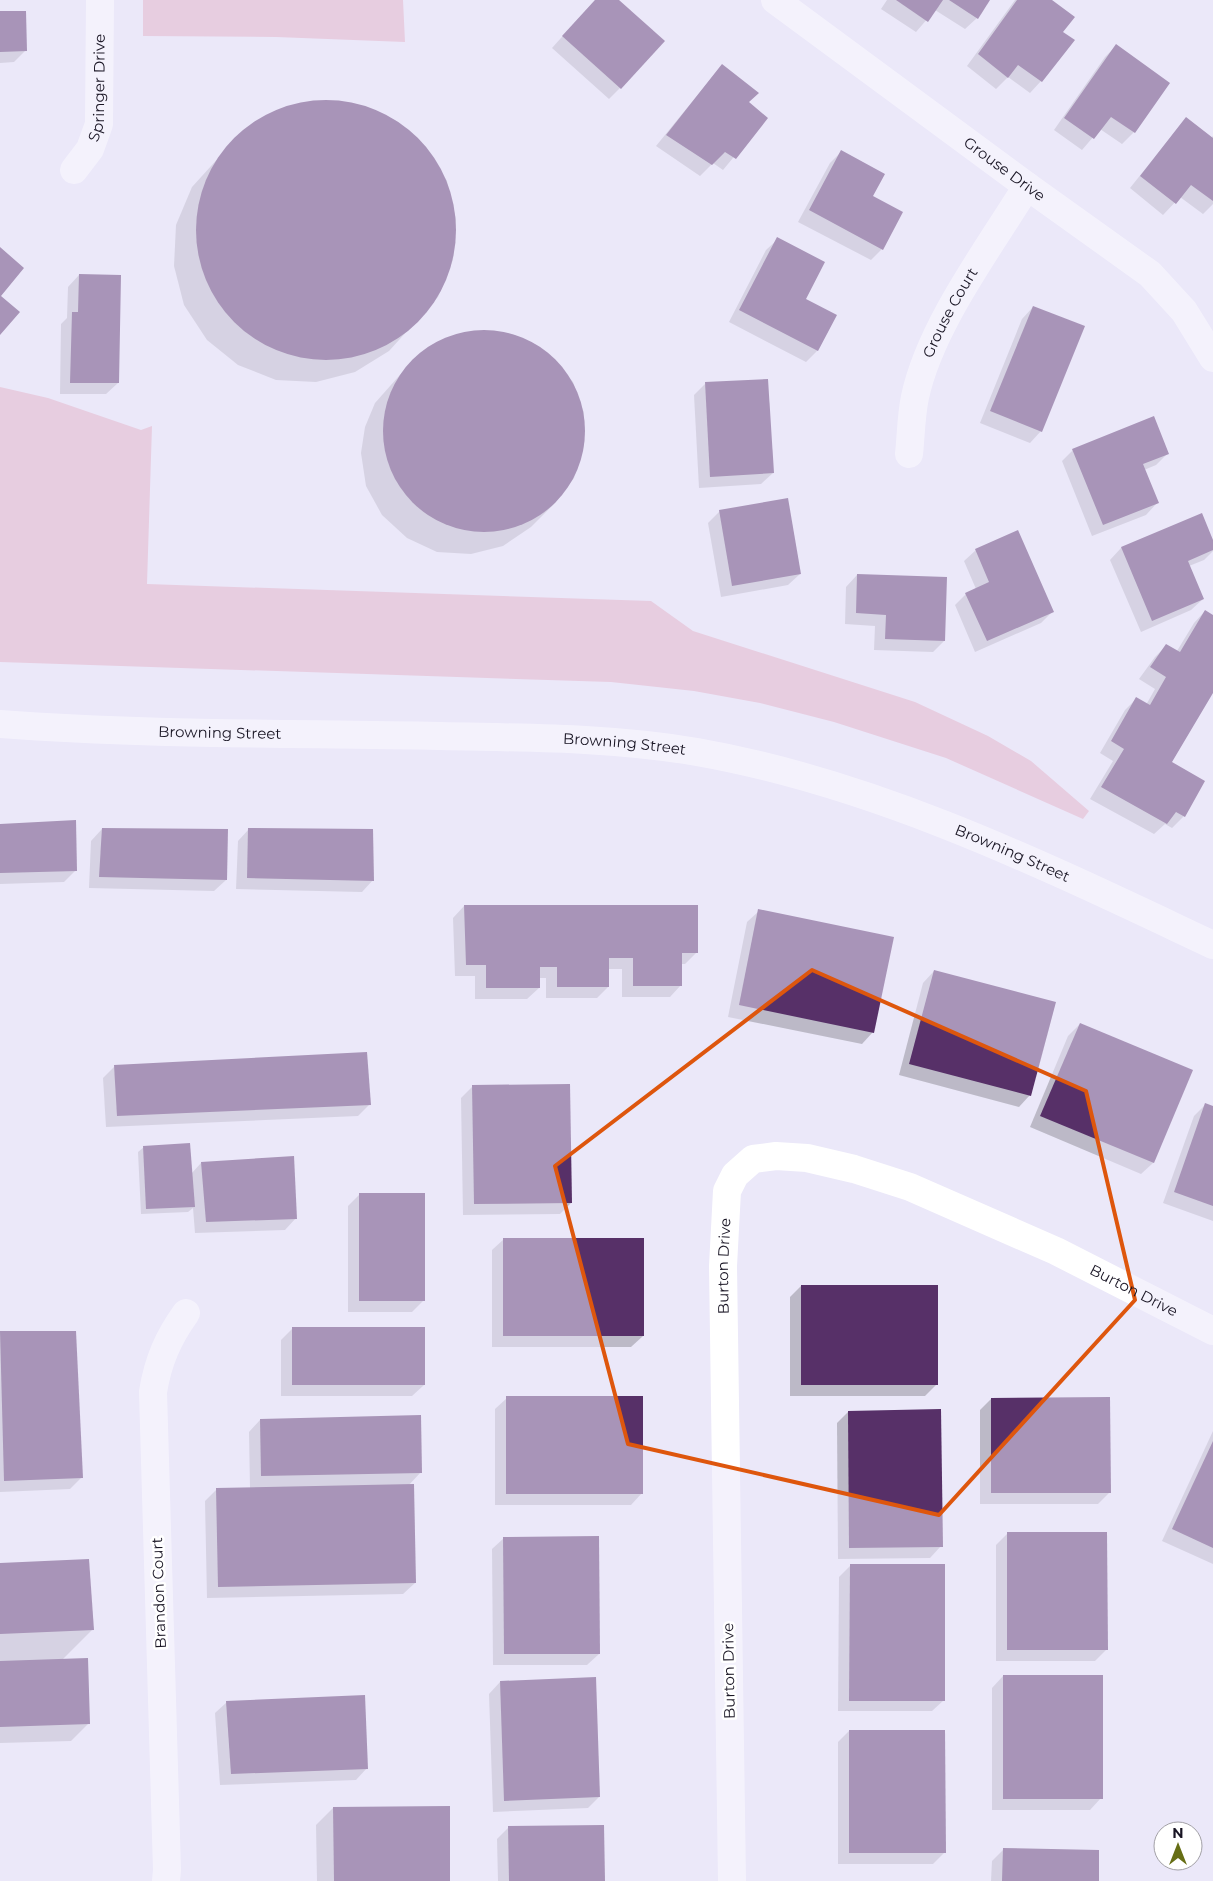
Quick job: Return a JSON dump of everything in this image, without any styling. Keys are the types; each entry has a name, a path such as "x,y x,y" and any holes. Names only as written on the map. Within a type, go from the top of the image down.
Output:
{"street":[{"name":"Springer Drive","path":"74,170 90,149 100,124 100,0"},
{"name":"Grouse Drive","path":"775,0 1027,186 1150,274 1184,311 1213,358"},
{"name":"Grouse Court","path":"909,454 915,398 934,344 960,296 1027,186"},
{"name":"Browning Street","path":"0,724 145,732 603,740 698,752 782,771 882,800 1074,880 1212,941"},
{"name":"Burton Drive","path":"732,1881 723,1266 727,1191 735,1175 752,1159 776,1156 807,1158 854,1169 910,1187 1056,1251 1213,1332"},
{"name":"Brandon Court","path":"166,1881 153,1392 158,1367 166,1344 186,1313"}],"highlighted area":[{"path":"812,970 1086,1091 1135,1300 939,1515 628,1444 555,1166"}],"shaded area":[{"path":"143,0 403,0 405,42 276,37 143,36"},
{"path":"0,387 48,398 141,430 152,426 147,584 651,601 693,631 915,702 988,736 1031,761 1089,811 1083,819 946,758 834,722 760,703 694,691 611,682 0,662"}],"building":[{"path":"595,0 619,0 665,41 621,89 562,36"},
{"path":"896,0 943,0 928,22"},
{"path":"949,0 990,0 978,19"},
{"path":"1017,0 1052,0 1075,17 1063,32 1075,40 1042,82 1018,65 1008,78 978,54"},
{"path":"0,11 26,11 27,51 0,52"},
{"path":"1116,44 1170,83 1135,133 1111,117 1094,139 1064,118"},
{"path":"722,64 759,93 749,102 768,118 736,159 725,152 712,165 666,135"},
{"path":"313,100 339,100 364,105 387,115 409,129 427,147 441,169 451,192 456,217 456,243 451,268 441,291 427,313 409,331 387,345 364,355 339,360 313,360 288,355 265,345 243,331 225,313 211,291 201,268 196,243 196,217 201,192 211,169 225,147 243,129 265,115 288,105"},
{"path":"1186,117 1213,138 1213,201 1191,185 1176,204 1140,176"},
{"path":"841,150 885,174 873,196 903,212 883,250 809,210"},
{"path":"777,237 825,262 806,299 837,315 818,351 739,310"},
{"path":"0,247 24,268 1,296 20,312 0,335"},
{"path":"79,274 121,275 119,383 70,383 72,312 78,312"},
{"path":"1033,306 1085,326 1042,432 990,411"},
{"path":"474,330 494,330 513,334 532,342 556,359 568,375 577,392 583,411 585,431 583,451 577,470 568,487 556,503 532,520 513,528 494,532 474,532 455,528 436,520 412,503 395,479 387,460 383,441 383,421 387,402 395,383 412,359 436,342 455,334"},
{"path":"768,379 774,473 710,477 705,382"},
{"path":"1154,416 1169,454 1143,464 1159,503 1103,525 1072,449"},
{"path":"788,498 801,574 732,586 719,510"},
{"path":"1202,513 1213,540 1213,550 1188,561 1204,599 1152,621 1121,547"},
{"path":"1018,530 1054,612 987,641 965,593 989,582 975,549"},
{"path":"857,574 947,577 945,641 885,639 886,615 856,613"},
{"path":"1205,610 1213,615 1213,693 1172,762 1205,781 1185,817 1176,812 1167,824 1101,787 1124,749 1111,741 1136,697 1150,705 1166,677 1150,667 1166,644 1180,652"},
{"path":"76,820 77,871 0,873 0,824"},
{"path":"102,828 228,829 227,880 99,877"},
{"path":"248,828 373,829 374,881 247,878"},
{"path":"464,905 698,905 698,953 682,953 682,986 633,986 633,958 609,958 609,987 557,987 557,967 540,967 540,988 486,988 486,965 466,965"},
{"path":"758,909 894,937 874,1033 739,1005"},
{"path":"934,970 1056,1002 1031,1096 909,1064"},
{"path":"1080,1023 1193,1070 1154,1163 1040,1116"},
{"path":"367,1052 371,1105 117,1116 114,1065"},
{"path":"570,1084 572,1203 474,1204 472,1085"},
{"path":"1205,1103 1213,1106 1213,1206 1174,1192"},
{"path":"190,1143 195,1207 146,1209 143,1146"},
{"path":"294,1156 297,1219 206,1222 201,1162"},
{"path":"359,1193 425,1193 425,1301 359,1301"},
{"path":"503,1238 644,1238 644,1336 503,1336"},
{"path":"801,1285 938,1285 938,1385 801,1385"},
{"path":"292,1327 425,1327 425,1385 292,1385"},
{"path":"0,1331 76,1331 83,1478 4,1481"},
{"path":"506,1396 643,1396 643,1494 506,1494"},
{"path":"1110,1397 1111,1493 991,1493 991,1398"},
{"path":"941,1409 943,1547 849,1548 848,1411"},
{"path":"421,1415 422,1473 261,1476 260,1419"},
{"path":"1213,1441 1213,1548 1172,1529"},
{"path":"414,1484 416,1583 218,1587 216,1488"},
{"path":"1007,1532 1107,1532 1108,1650 1007,1650"},
{"path":"599,1536 600,1654 504,1654 503,1537"},
{"path":"89,1559 94,1630 0,1634 0,1563"},
{"path":"850,1564 945,1564 945,1701 849,1701"},
{"path":"88,1658 90,1724 0,1727 0,1661"},
{"path":"1003,1675 1103,1675 1103,1799 1003,1799"},
{"path":"596,1677 600,1797 504,1801 500,1681"},
{"path":"365,1695 368,1769 231,1774 226,1701"},
{"path":"849,1730 945,1730 946,1853 849,1853"},
{"path":"450,1806 450,1881 334,1881 333,1807"},
{"path":"604,1825 605,1881 509,1881 508,1826"},
{"path":"1003,1848 1099,1850 1099,1881 1002,1881"}]}
